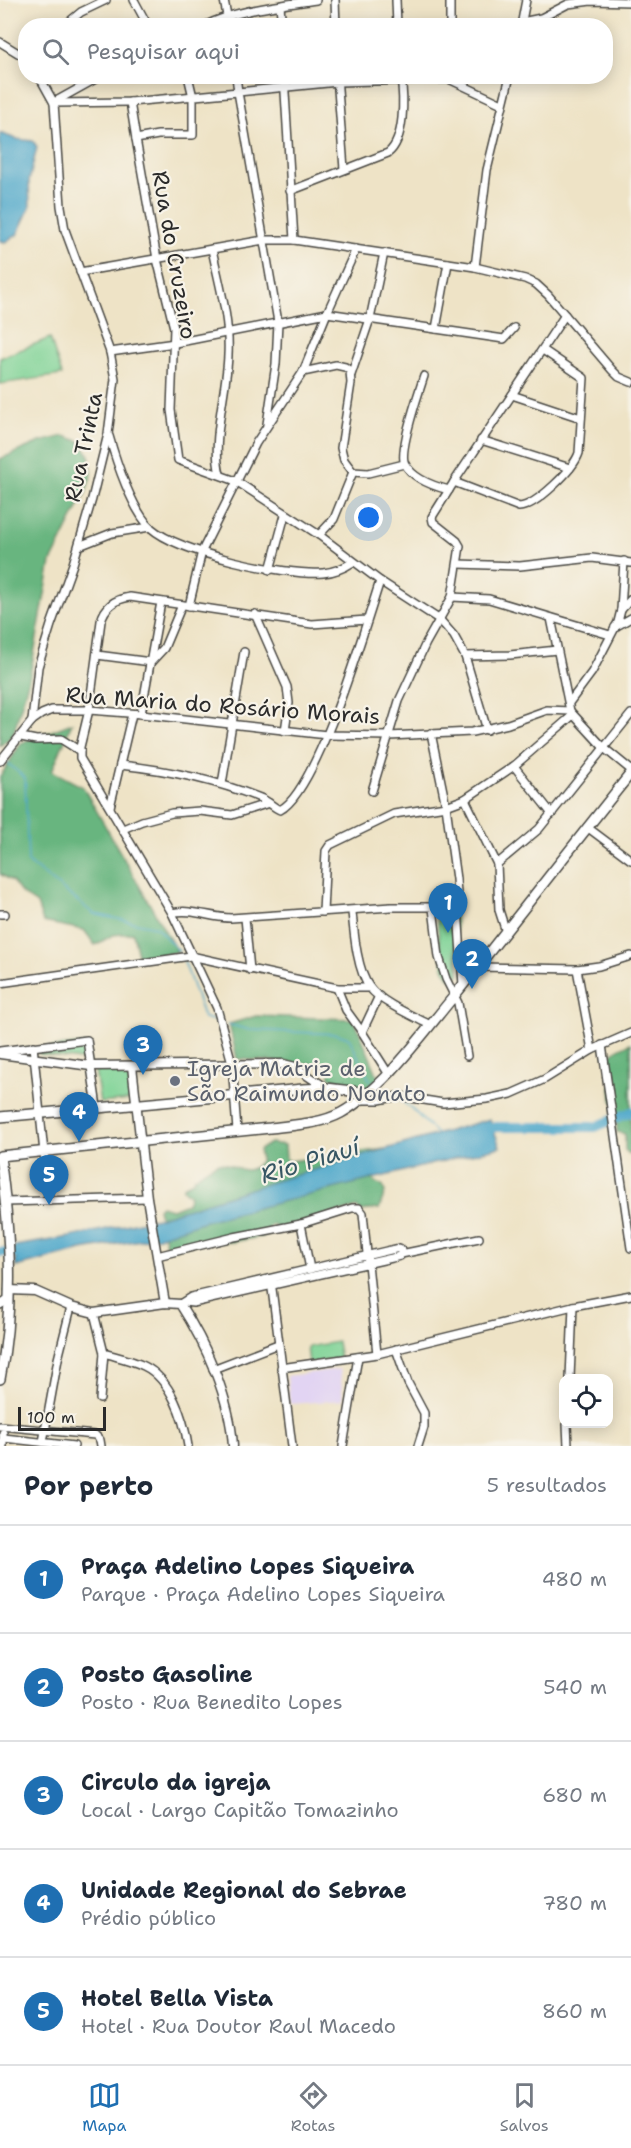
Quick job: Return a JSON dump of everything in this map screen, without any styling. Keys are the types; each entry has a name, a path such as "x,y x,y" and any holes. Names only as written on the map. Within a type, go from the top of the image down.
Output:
{"main road":[{"path":"0,1379 5,1344 4,1302 9,1286 9,1235 0,1156 297,1125 339,1114 365,1096 430,1025 479,967 631,771"},
{"path":"0,1117 135,1103 326,1088 365,1096"}],"street":[{"path":"74,18 106,0"},
{"path":"134,0 144,18"},
{"path":"224,0 227,16"},
{"path":"222,18 316,0"},
{"path":"335,0 336,18"},
{"path":"396,0 397,18"},
{"path":"450,0 450,18"},
{"path":"523,18 526,0"},
{"path":"541,18 568,4 591,1 631,2"},
{"path":"280,6 281,18"},
{"path":"0,42 18,53"},
{"name":"Rua Trinta","path":"32,721 40,660 79,546 108,434 115,379 110,352 69,244 62,218 54,103 43,84"},
{"path":"54,103 87,84"},
{"name":"Rua do Cruzeiro","path":"190,84 193,98 193,135 158,135 136,139 157,259 173,322 175,343 171,410 178,460 236,481 319,535 380,581 440,620 454,636 465,656 487,730"},
{"path":"237,84 278,322 276,364 267,424"},
{"path":"54,103 193,98 302,84"},
{"path":"337,84 344,169"},
{"path":"290,190 388,153 396,145 401,120 402,84"},
{"path":"461,84 502,104"},
{"path":"475,267 487,170 508,84"},
{"path":"285,86 294,240"},
{"path":"130,102 136,139"},
{"path":"80,272 264,240 294,240 475,267 532,282 548,295 612,370 619,377 631,382"},
{"path":"212,249 229,333 225,392 217,449 220,474"},
{"path":"151,662 164,648 186,606 202,551 236,481 267,424 303,372 356,249"},
{"path":"384,253 370,319 351,375 341,448 344,460 353,472 368,473 404,464"},
{"path":"436,329 448,263"},
{"path":"110,352 175,343 327,313 504,339 514,328"},
{"path":"372,791 409,679 452,597 460,544 432,519 454,482 566,315"},
{"path":"454,482 522,507 529,505 546,492 570,468 579,453 584,378 543,350"},
{"path":"303,372 336,365 348,369 351,375"},
{"path":"424,376 403,451 404,464 424,481 449,490"},
{"path":"512,395 581,418"},
{"path":"108,434 125,482 143,517 150,527 176,542 270,570 325,573 337,571 353,562"},
{"path":"482,440 570,468"},
{"path":"319,535 334,519 353,472"},
{"path":"270,570 285,515"},
{"path":"79,546 112,532 150,527"},
{"path":"323,912 326,851 330,845 401,812 446,806 465,799 514,766 571,710 615,627 621,610 623,578 627,562 592,558 520,566 458,564"},
{"path":"623,578 631,587"},
{"path":"120,765 165,770 222,784 269,803 280,810 289,805 327,735 380,581"},
{"path":"237,1131 232,1063 217,1008 172,913 83,762 80,751 89,710 103,613 121,598 130,597 317,624 367,620"},
{"path":"452,597 489,599 610,635"},
{"path":"621,610 631,599"},
{"path":"141,714 160,602"},
{"path":"255,614 287,687 289,703 285,730"},
{"path":"551,618 571,710 604,748 631,771"},
{"path":"615,627 631,618"},
{"path":"465,656 557,651"},
{"path":"222,784 243,652"},
{"path":"97,655 151,662"},
{"name":"Rua Maria do Rosário Morais","path":"32,721 52,710 89,710 327,735 389,736 487,730 547,710 571,710"},
{"path":"110,807 132,714"},
{"path":"497,864 539,829 631,714"},
{"path":"0,761 32,721"},
{"path":"431,734 446,806 459,907 463,985"},
{"path":"21,736 36,740 61,739 80,751"},
{"path":"514,766 552,814"},
{"path":"465,799 497,864 499,910 506,932"},
{"path":"123,829 172,813 200,811 232,816 269,803"},
{"path":"587,827 631,860"},
{"path":"172,913 180,911 220,918 245,918 391,908 459,907"},
{"path":"433,908 439,957 446,979 455,994 467,1056"},
{"path":"352,912 360,961 370,988 379,996 430,1025"},
{"path":"245,918 250,970"},
{"path":"0,983 191,956 337,988 370,988"},
{"path":"479,967 577,969 599,966 631,957"},
{"path":"577,969 592,1050"},
{"path":"337,988 346,1010 388,1073"},
{"path":"362,1032 379,996"},
{"path":"365,1096 379,1100 399,1096 443,1103 498,1097 527,1088 592,1050 631,1033"},
{"path":"0,1052 87,1040 97,1107"},
{"path":"602,1045 631,1248"},
{"path":"33,1046 49,1201"},
{"path":"0,1052 91,1066 232,1063 290,1065 326,1088"},
{"path":"132,1066 147,1198 165,1303"},
{"path":"6,1202 147,1198"},
{"path":"157,1256 234,1237 301,1224 352,1208 359,1208 363,1213 369,1259 377,1354"},
{"path":"301,1224 310,1269"},
{"path":"9,1286 35,1291 70,1308 94,1313 165,1303 182,1303 191,1297 323,1270 369,1259 399,1248 402,1250 401,1254 479,1238"},
{"path":"271,1282 310,1269 323,1270"},
{"path":"271,1282 292,1446"},
{"path":"281,1368 377,1354 573,1306 631,1295"},
{"path":"182,1303 213,1369 227,1408 234,1446"},
{"path":"570,1374 573,1306"},
{"path":"43,1442 70,1308"},
{"path":"94,1313 104,1353 100,1399"},
{"path":"213,1369 278,1344"},
{"path":"396,1349 408,1383 424,1413 424,1427 418,1446"},
{"path":"104,1353 145,1366 157,1376 178,1408 188,1446"},
{"path":"342,1446 358,1357"},
{"path":"74,1446 43,1442 4,1442 0,1427 95,1436 100,1440 101,1446"},
{"path":"567,1428 568,1446"}],"shaded area":[{"path":"340,1369 343,1400 290,1404 287,1376"}],"green space":[{"path":"50,338 62,375 0,384 0,358"},
{"path":"64,436 79,441 89,454 92,473 86,492 51,562 30,675 13,735 0,746 0,459 40,442"},
{"path":"72,723 52,771 83,787 177,952 139,959 133,933 113,935 95,945 84,930 43,922 37,904 22,894 12,881 0,874 0,777 21,743"},
{"path":"455,914 459,974 453,980 448,976 442,961 437,917"},
{"path":"256,1016 354,1019 379,1079 367,1090 330,1078 329,1065 237,1059 229,1024"},
{"path":"631,1043 631,1153 629,1154 625,1150 625,1134 617,1132 616,1109 612,1100 611,1086 617,1081 609,1062 618,1049"},
{"path":"85,1044 87,1061 39,1054 38,1049"},
{"path":"95,1070 128,1070 131,1100 100,1103"},
{"path":"270,1143 285,1145 286,1159 290,1161 393,1148 371,1176 376,1183 383,1186 385,1192 379,1209 360,1211 357,1207 317,1219 303,1230 276,1228 274,1224 270,1226 265,1236 232,1242 201,1242 167,1250 158,1209 161,1206 172,1209 187,1203 190,1196 183,1186 218,1163 246,1170 256,1166 261,1160 259,1150"},
{"path":"337,1342 340,1359 309,1363 307,1347"}],"water":[{"path":"0,133 16,139 33,141 37,147 29,181 30,207 17,235 6,242 0,241"},
{"name":"Rio Piauí","path":"490,1119 500,1147 205,1221 158,1237 82,1250 16,1267 15,1246 70,1237 157,1218"}],"waterway":[{"path":"4,760 25,778 28,862 94,914 156,927 179,951"},
{"path":"184,961 204,1018 217,1021"},
{"path":"227,1024 250,1030 337,1034 349,1038 369,1079 373,1082"},
{"path":"381,1088 389,1092"},
{"path":"400,1100 437,1134"},
{"name":"Rio Piauí","path":"479,1130 495,1127 595,1127 631,1112"},
{"name":"Rio Piauí","path":"0,1252 30,1253"}],"place":[{"name":"Praça Adelino Lopes Siqueira","path":"448,933"},
{"name":"Posto Gasoline","path":"472,989"},
{"name":"Circulo da igreja","path":"143,1075"},
{"name":"Igreja Matriz de São Raimundo Nonato","path":"175,1081"},
{"name":"Unidade Regional do Sebrae","path":"79,1142"},
{"name":"Hotel Bella Vista","path":"49,1205"}]}
